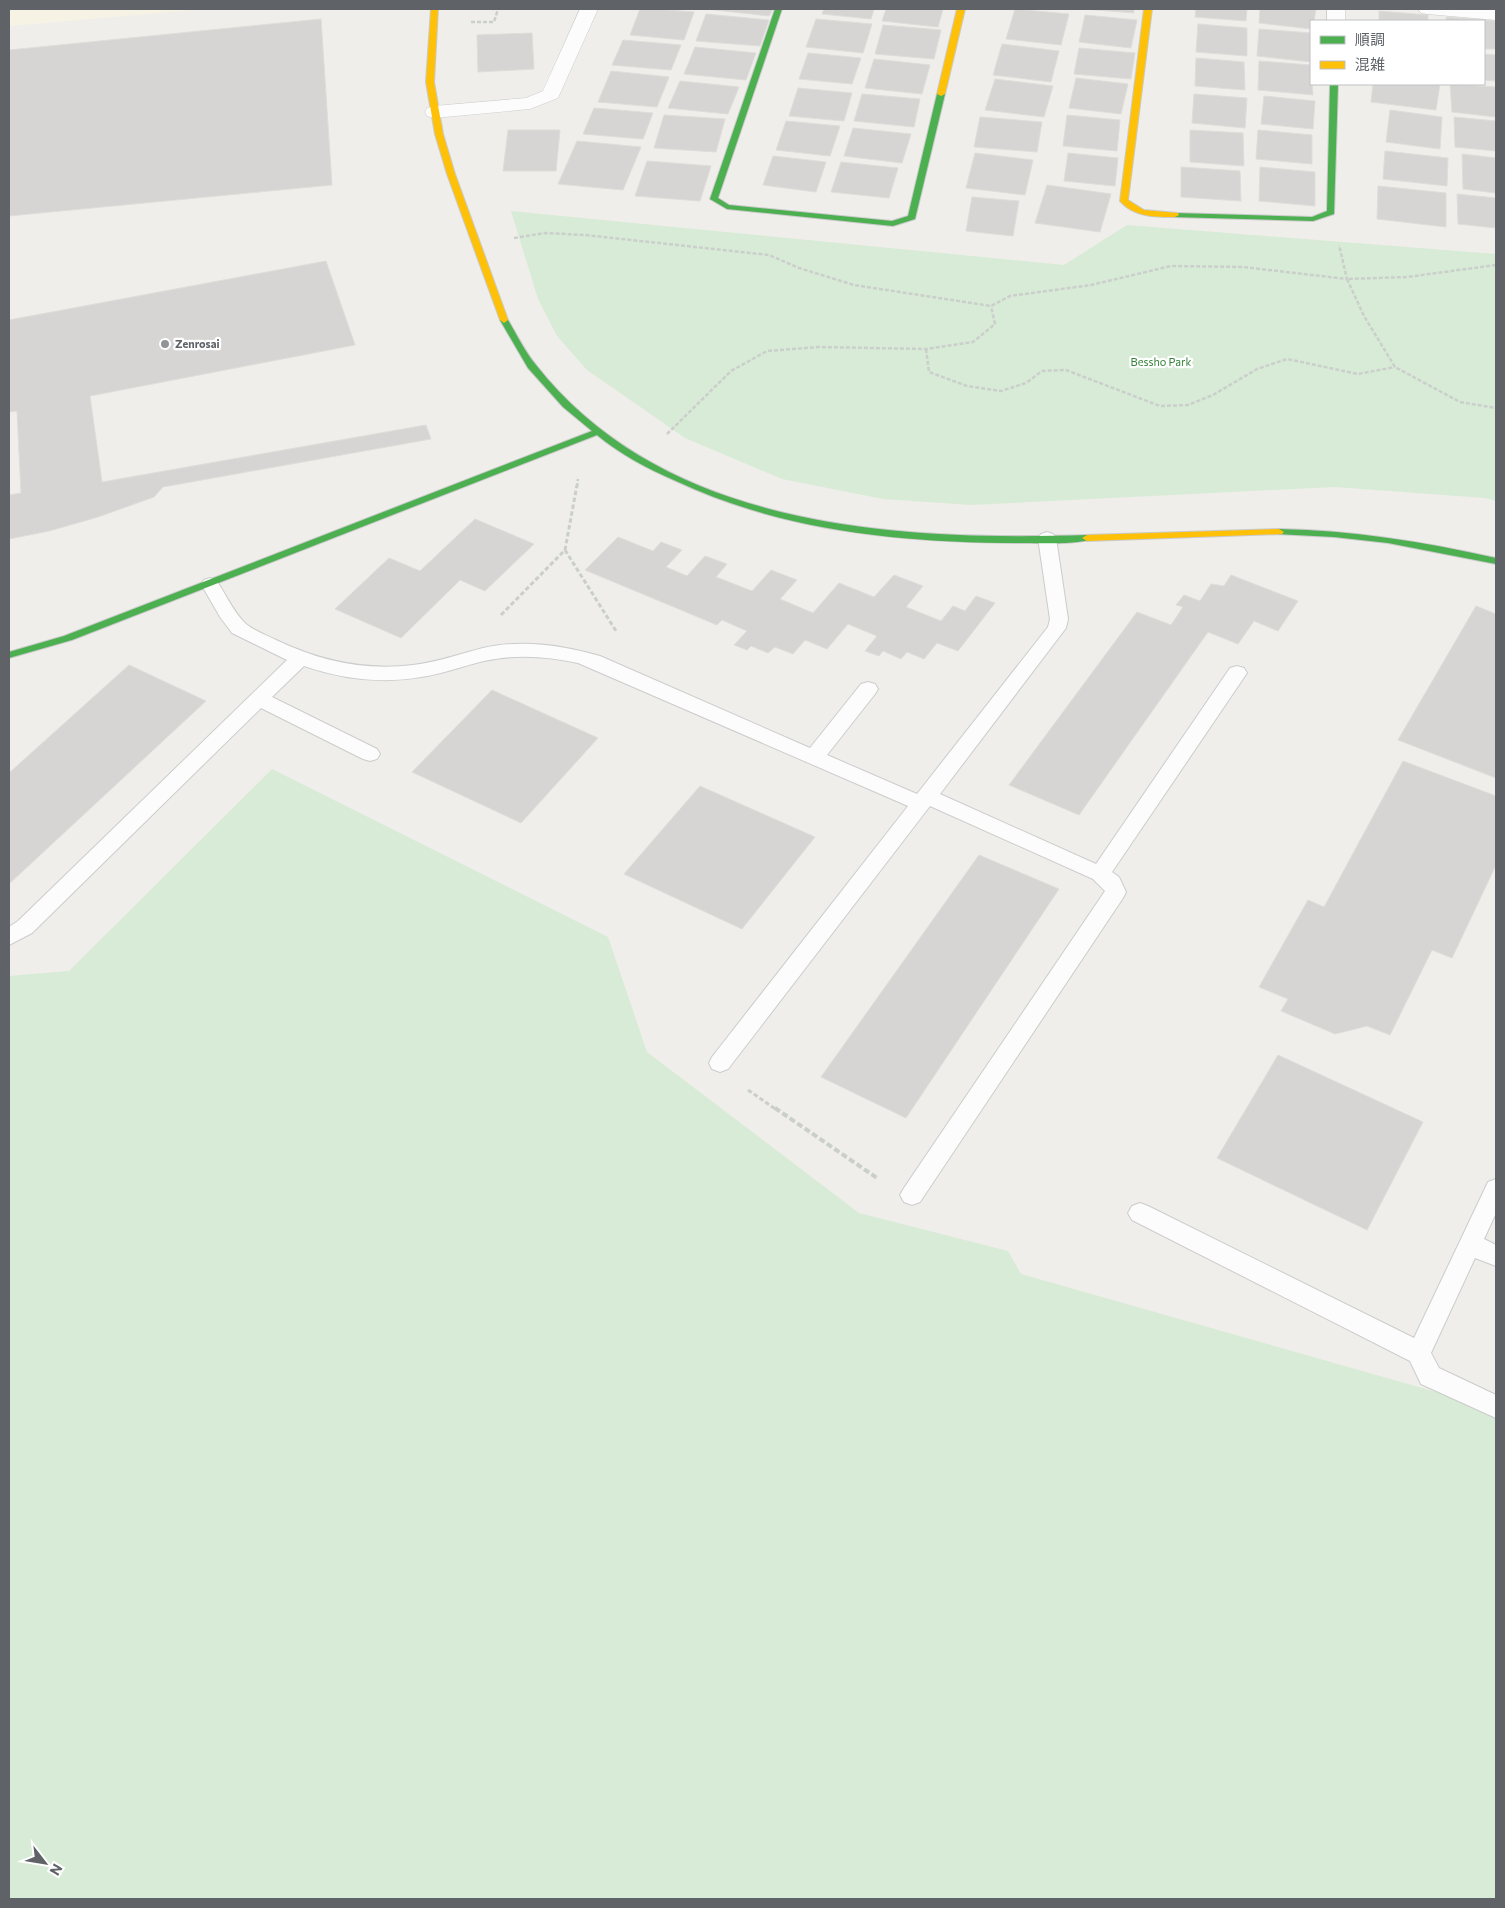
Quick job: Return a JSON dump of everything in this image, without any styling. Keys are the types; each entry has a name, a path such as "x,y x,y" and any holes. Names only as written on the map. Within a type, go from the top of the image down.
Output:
{"street":[{"path":"434,9 430,47 431,91 434,112 444,149 502,316 519,349 541,380 559,399 597,432 633,457 656,469 709,492 769,512 841,528 882,534 971,540 1185,533 1309,533 1385,541 1496,561"},
{"path":"434,112 530,103 551,94 589,9"},
{"path":"778,9 714,199 727,207 894,224 912,217 961,9"},
{"path":"1148,9 1124,201 1132,209 1144,214 1313,219 1331,212 1334,85"},
{"path":"1427,9 1496,15"},
{"path":"9,656 68,638 210,584 597,432"}],"lane":[{"path":"720,1063 1057,628 1059,619 1047,538"},
{"path":"210,584 232,621 240,629 299,660 350,672 391,673 433,668 493,653 531,651 564,653 593,661 813,758 924,801 1100,874 1112,883 1116,892 912,1195"},
{"path":"9,936 25,927 299,660"},
{"path":"1100,874 1237,673"},
{"path":"813,758 868,689"},
{"path":"260,700 370,754"},
{"path":"1420,1353 1496,1190"},
{"path":"1140,1213 1420,1353 1430,1376 1496,1407"},
{"path":"1470,1244 1496,1256"}],"path":[{"path":"466,22 494,22 498,9"},
{"path":"510,238 545,233 585,235 769,255 799,268 854,285 991,306 1010,296 1091,285 1171,266 1243,267 1347,280 1407,277 1496,265"},
{"path":"1347,280 1364,316 1394,367 1460,402 1496,408"},
{"path":"660,440 731,371 767,351 819,347 926,349 973,342 995,324 991,306"},
{"path":"926,349 929,372 966,386 1001,391 1026,383 1042,371 1066,370 1160,406 1188,405 1213,395 1257,369 1287,359 1358,374 1394,367"},
{"path":"496,621 565,550 576,490"},
{"path":"565,550 617,630 610,637"},
{"path":"720,1063 716,1069 878,1179 912,1195"}],"shaded area":[{"path":"9,9 205,9 9,26"}],"green space":[{"name":"Bessho Park","path":"511,211 1064,265 1127,225 1496,254 1496,501 1485,498 1334,487 972,505 883,499 782,479 685,438 587,370 557,336 538,299"},
{"path":"272,769 608,937 647,1052 859,1213 1008,1251 1021,1274 1496,1409 1496,1899 9,1899 9,976 69,971"}],"building":[{"path":"640,9 694,12 684,40 630,35"},
{"path":"706,9 773,9 769,16"},
{"path":"824,9 874,9 871,19 822,14"},
{"path":"886,9 943,9 938,27 882,21"},
{"path":"1015,9 1069,14 1061,45 1006,39"},
{"path":"1084,9 1134,9 1134,13"},
{"path":"1196,9 1247,9 1246,21 1195,17"},
{"path":"1260,9 1316,9 1314,20 1310,20 1310,29 1259,23"},
{"path":"1379,11 1428,15 1428,20 1379,20"},
{"path":"706,14 769,20 760,46 696,41"},
{"path":"1085,15 1137,20 1131,48 1079,42"},
{"path":"1446,17 1484,20 1447,20"},
{"path":"321,19 332,185 9,216 9,50"},
{"path":"816,19 872,24 863,53 806,47"},
{"path":"1485,20 1496,21 1496,49 1485,49"},
{"path":"1198,24 1247,28 1247,56 1196,52"},
{"path":"883,25 941,30 934,59 875,54"},
{"path":"1259,29 1310,33 1310,62 1257,56"},
{"path":"532,33 534,69 478,72 477,35"},
{"path":"623,40 681,45 671,70 612,65"},
{"path":"1002,44 1059,51 1051,82 993,75"},
{"path":"695,47 756,53 746,80 684,74"},
{"path":"1079,48 1135,53 1131,79 1074,74"},
{"path":"808,53 861,58 852,84 799,79"},
{"path":"1485,54 1496,55 1496,81 1485,80"},
{"path":"1196,58 1244,62 1245,90 1195,86"},
{"path":"874,59 930,65 922,94 865,88"},
{"path":"1259,61 1310,65 1310,85 1312,85 1313,95 1258,90"},
{"path":"611,71 669,77 657,107 598,102"},
{"path":"1076,78 1128,84 1121,114 1069,108"},
{"path":"995,79 1053,86 1044,117 985,110"},
{"path":"680,81 739,87 728,114 668,108"},
{"path":"1373,85 1440,85 1436,110 1371,102"},
{"path":"1450,85 1496,87 1496,117 1452,112"},
{"path":"798,88 852,93 844,121 789,116"},
{"path":"862,94 920,99 914,127 854,121"},
{"path":"1194,94 1247,98 1245,128 1192,123"},
{"path":"1264,96 1315,101 1313,129 1261,124"},
{"path":"594,108 653,113 643,139 583,134"},
{"path":"1390,110 1442,117 1440,149 1386,142"},
{"path":"664,115 725,119 716,152 654,148"},
{"path":"1067,115 1120,120 1117,151 1063,146"},
{"path":"980,117 1042,122 1037,152 974,147"},
{"path":"1454,117 1496,121 1496,151 1455,147"},
{"path":"786,121 840,126 830,156 776,150"},
{"path":"853,128 911,134 902,163 844,156"},
{"path":"508,130 560,130 556,171 503,171"},
{"path":"1190,130 1243,133 1244,166 1190,162"},
{"path":"1258,130 1312,135 1312,164 1256,159"},
{"path":"577,141 641,147 623,190 558,184"},
{"path":"1385,151 1448,158 1447,186 1383,179"},
{"path":"975,153 1033,160 1025,195 966,188"},
{"path":"1068,153 1118,158 1115,186 1064,181"},
{"path":"1462,154 1496,158 1496,193 1463,189"},
{"path":"773,156 826,162 816,192 763,185"},
{"path":"647,161 711,166 700,201 635,196"},
{"path":"841,162 898,168 889,198 831,192"},
{"path":"1181,167 1240,171 1241,201 1181,197"},
{"path":"1260,167 1315,172 1315,206 1259,201"},
{"path":"1047,185 1111,194 1100,232 1035,223"},
{"path":"1378,186 1446,193 1446,227 1377,219"},
{"path":"1457,194 1496,198 1496,228 1458,224"},
{"path":"972,197 1019,201 1013,236 966,231"},
{"path":"326,261 355,345 90,396 102,482 426,425 431,439 163,487 154,497 98,517 49,531 9,539 9,495 21,493 17,411 9,412 9,320"},
{"path":"475,519 534,544 485,591 460,580 401,638 335,609 389,558 420,571"},
{"path":"618,537 653,551 661,542 682,550 666,567 687,576 705,556 727,564 716,577 752,591 771,570 797,580 780,599 813,613 839,583 874,597 894,575 923,586 906,607 941,621 953,606 965,611 976,596 995,603 958,651 937,643 924,659 907,652 901,659 883,651 879,656 865,651 877,636 848,624 827,649 805,640 793,654 775,647 768,653 751,646 747,650 734,645 747,631 722,620 717,625 585,570"},
{"path":"1231,575 1298,601 1278,631 1254,621 1238,644 1208,632 1079,815 1009,785 1137,612 1171,625 1183,607 1176,605 1184,595 1200,601 1211,584 1224,586"},
{"path":"1476,606 1496,614 1496,778 1398,740"},
{"path":"129,665 206,701 9,884 9,773"},
{"path":"492,690 598,738 521,823 412,772"},
{"path":"1403,761 1496,796 1496,865 1452,958 1432,950 1390,1035 1367,1026 1335,1034 1281,1011 1288,999 1259,987 1308,900 1324,907"},
{"path":"700,786 815,837 742,929 624,874"},
{"path":"979,855 1059,889 906,1118 821,1077"},
{"path":"1278,1055 1423,1122 1367,1230 1217,1158"}],"traffic: fast":[{"path":"778,9 714,199 727,207 893,224 912,217 941,94"},
{"path":"1175,215 1313,219 1331,212 1334,85"},
{"path":"504,320 531,366 566,405 608,439 654,468 704,491 756,509 809,522 860,531 917,537 974,539 1087,538"},
{"path":"9,655 68,638 597,432"},
{"path":"1279,532 1334,534 1388,540 1496,561"}],"traffic: slow":[{"path":"434,9 430,82 439,134 451,174 504,320"},
{"path":"941,94 961,9"},
{"path":"1148,9 1124,201 1141,212 1175,215"},
{"path":"1087,538 1279,532"}],"place":[{"name":"Zenrosai","path":"165,344"}]}
